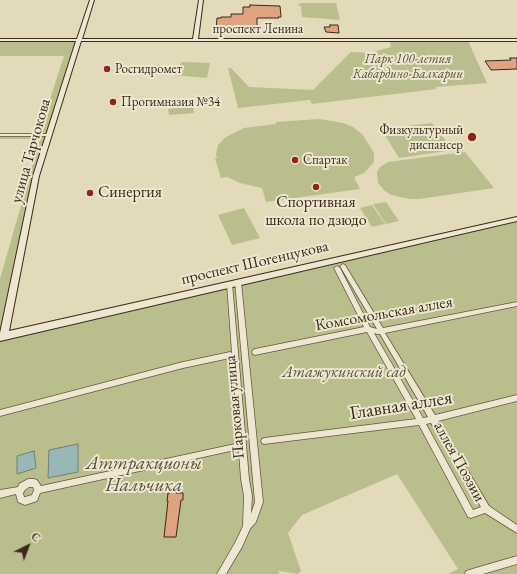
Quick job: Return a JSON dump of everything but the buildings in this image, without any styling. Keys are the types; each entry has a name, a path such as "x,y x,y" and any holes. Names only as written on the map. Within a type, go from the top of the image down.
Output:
{"street":[{"name":"улица Тарчокова","path":"2,336 30,201 48,135 92,0"},
{"path":"194,40 201,0"},
{"name":"проспект Ленина","path":"0,40 517,40"},
{"path":"0,135 48,135"},
{"name":"проспект Шогенцукова","path":"2,336 517,219"},
{"name":"аллея Поэзии","path":"340,267 381,331 486,509 471,514 421,422 368,330 340,267"},
{"name":"Парковая улица","path":"234,283 245,479 248,496 247,526"},
{"name":"Парковая улица","path":"220,574 239,544 247,526 253,519 259,502 234,283"},
{"name":"Комсомольская аллея","path":"255,352 368,330 372,332 381,331 517,304"},
{"path":"0,413 183,365 230,355"},
{"name":"Главная аллея","path":"264,441 421,422 517,398"},
{"path":"38,490 235,447"},
{"path":"0,494 20,490 31,482 36,484 38,490 34,498 25,501 20,497 20,490"},
{"path":"486,509 517,529"},
{"path":"469,574 517,560"}],"green space":[{"path":"301,3 336,3 340,20 302,17 301,6 297,5"},
{"name":"Атажукинский сад","path":"0,40 79,40 36,176 4,335 517,219 517,574 448,574 458,569 397,474 302,515 288,533 301,571 298,574 279,571 279,574 0,574 0,279 40,139 0,139 0,133 32,133 40,130 64,56 0,56"},
{"name":"Парк 100-летия Кабардино-Балкарии","path":"468,41 487,83 436,87 436,89 312,104 310,100 238,108 228,68 231,68 249,87 313,90 351,52 370,53 391,47 390,42"},
{"path":"182,62 210,63 207,78 174,75"},
{"path":"193,106 194,113 169,115 168,109"},
{"name":"Спартак","path":"319,119 343,123 353,127 363,135 374,153 374,162 364,173 354,177 360,189 266,202 262,188 240,183 227,177 221,178 215,159 217,158 216,154 218,145 226,137 244,128 276,124 276,122"},
{"path":"432,123 453,150 399,158 381,129"},
{"path":"465,152 494,188 410,199 391,195 378,183 377,172 380,167 388,162"},
{"path":"386,202 399,221 386,224 373,204"},
{"path":"372,205 385,224 372,227 360,208"},
{"path":"244,208 260,238 232,245 218,215"}],"water":[{"path":"78,444 78,472 48,478 49,450"},
{"path":"34,451 36,468 17,474 17,456"}],"place":[{"name":"Росгидромет","path":"107,69"},
{"name":"Прогимназия №34","path":"113,102"},
{"name":"Физкультурный диспансер","path":"472,137"},
{"name":"Спартак","path":"295,160"},
{"name":"Спортивная школа по дзюдо","path":"316,187"},
{"name":"Синергия","path":"90,193"}],"park label":[{"name":"Аттракционы Нальчика","path":"144,475"}]}
